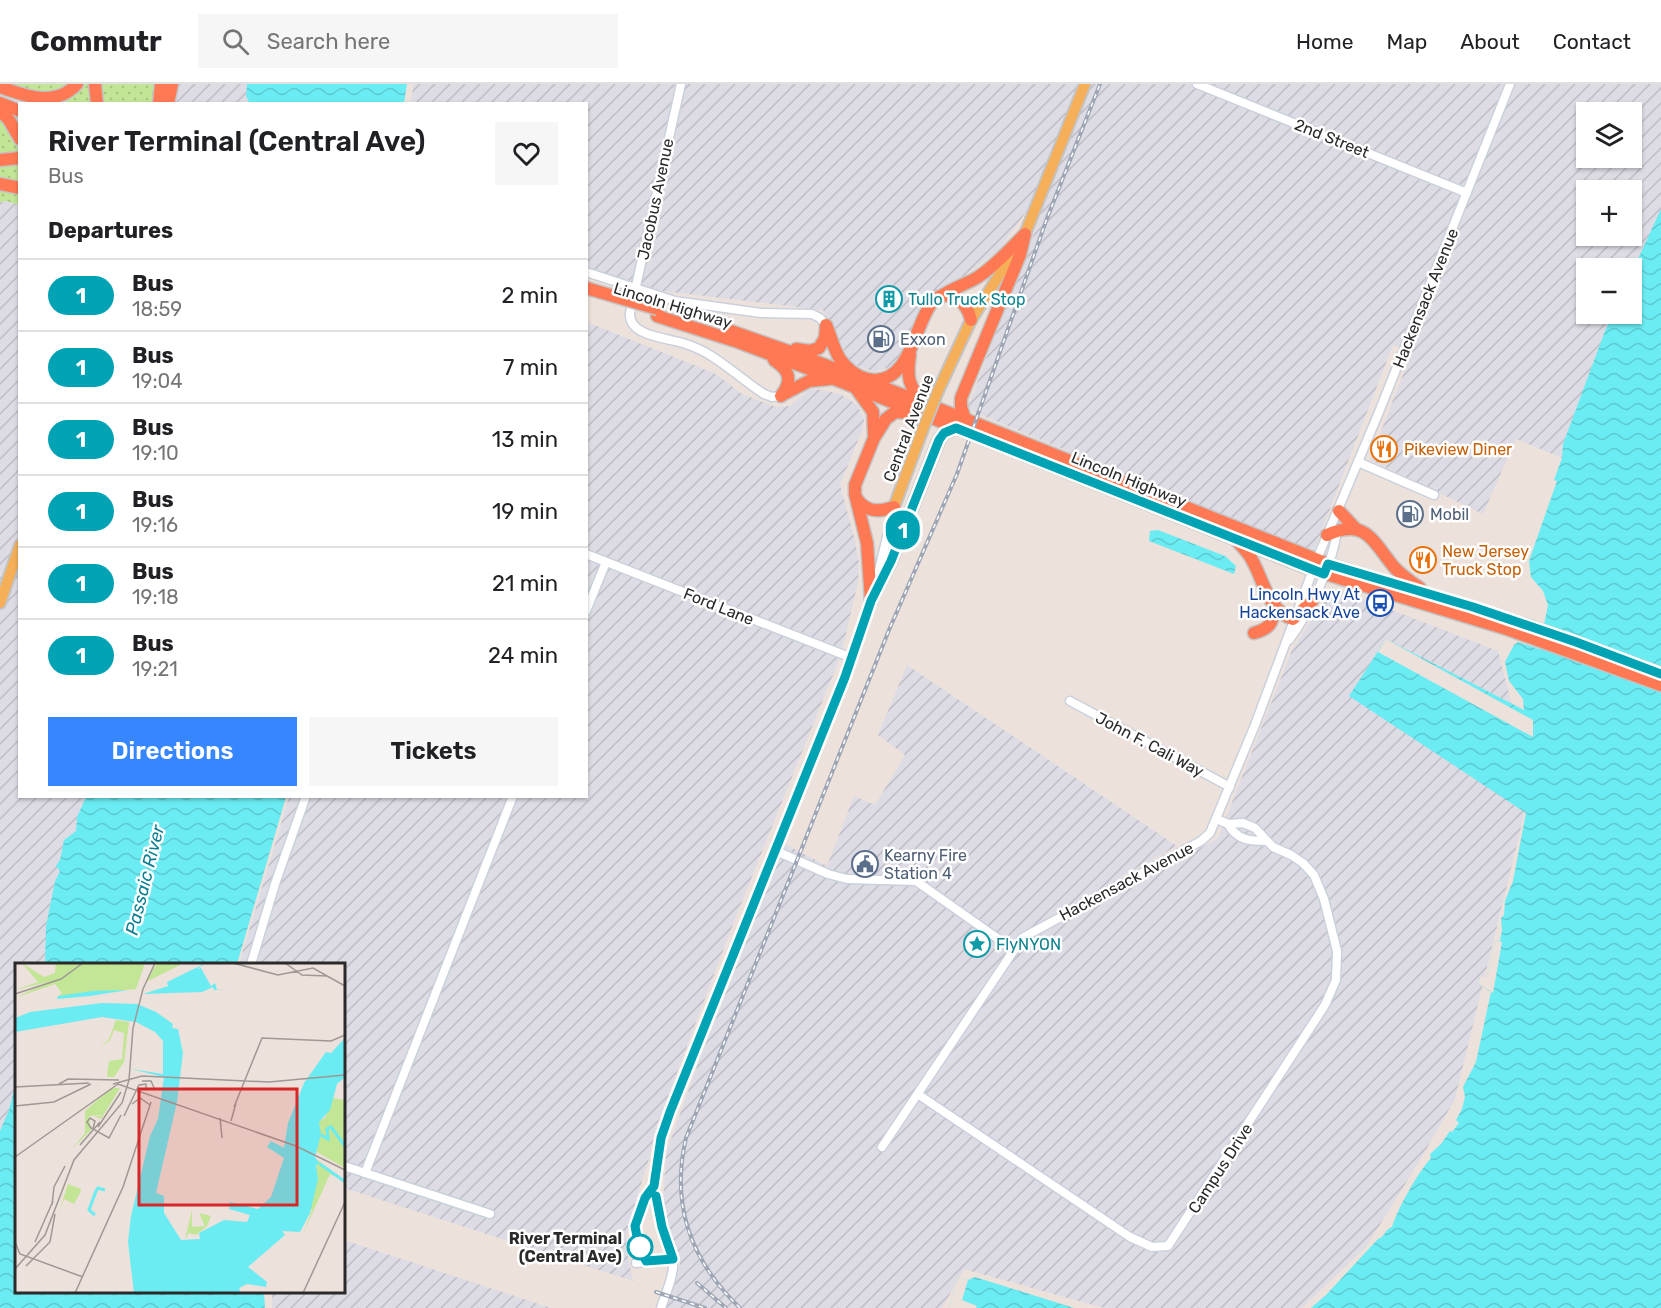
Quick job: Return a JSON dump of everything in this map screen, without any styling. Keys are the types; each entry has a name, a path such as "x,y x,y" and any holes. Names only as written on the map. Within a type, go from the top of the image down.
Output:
{"highway":[{"path":"0,87 31,97 48,99 62,95 76,84"},
{"path":"161,84 167,94"},
{"path":"0,94 18,102"},
{"path":"0,103 18,110"},
{"path":"0,110 18,136"},
{"path":"3,159 18,158"},
{"path":"0,184 18,188"},
{"path":"857,383 893,376 911,350 927,309 950,289 985,273 1025,234"},
{"path":"871,601 891,561 939,440 944,433 960,423 961,398 1020,255 1025,234"},
{"name":"Lincoln Highway","path":"588,289 764,347 857,383 940,410 960,423 1234,538 1661,674"},
{"name":"Lincoln Highway","path":"588,296 658,313"},
{"path":"939,297 949,296 961,302 971,320"},
{"path":"764,347 816,350 824,341 826,325"},
{"path":"826,325 838,355 872,409 874,438"},
{"path":"764,347 789,374 788,384 781,396"},
{"name":"Lincoln Highway","path":"764,347 834,379 857,383 921,413 960,423 1321,567 1432,595 1661,685"},
{"path":"911,350 908,372 911,388 940,410"},
{"path":"781,396 809,381 834,379"},
{"path":"871,601 867,543 855,494 855,485 874,438 886,419 892,413 921,413"},
{"path":"857,499 864,507 872,510 881,511 894,507"},
{"path":"1339,511 1356,529 1371,538 1406,579 1432,595"},
{"path":"1332,533 1356,529"},
{"path":"1234,538 1249,555 1274,607 1282,615 1293,620 1312,601"},
{"path":"1254,633 1270,625 1274,607"}],"main road":[{"name":"Central Avenue","path":"894,507 938,392 971,320 1025,234 1085,84"},
{"path":"0,603 18,551"}],"street":[{"name":"Jacobus Avenue","path":"681,84 629,316 630,321 636,328 703,351 725,364 761,393 772,397 781,396"},
{"name":"2nd Street","path":"1197,84 1467,192"},
{"name":"Hackensack Avenue","path":"882,1147 919,1095 1022,938 1201,841 1210,832 1230,787 1293,620 1321,567 1335,547 1332,533 1339,511 1510,84"},
{"path":"588,273 675,301 770,314 812,314 826,325"},
{"path":"1358,462 1434,495"},
{"name":"Central Avenue","path":"673,1259 662,1227 654,1186 661,1138 852,658 871,601 894,507"},
{"name":"Ford Lane","path":"588,555 852,658"},
{"path":"588,606 606,561"},
{"name":"Hackensack Avenue","path":"1285,646 1312,601 1321,567"},
{"name":"John F. Cali Way","path":"1071,701 1230,787"},
{"path":"251,963 275,884 305,798"},
{"path":"365,1173 512,798"},
{"name":"Campus Drive","path":"919,1095 1130,1237 1152,1247 1168,1246 1325,1005 1336,980 1337,951 1324,899 1316,881 1303,863 1273,847 1255,828 1243,823 1228,824 1217,819"},
{"name":"Campus Drive","path":"1228,824 1233,834 1251,841 1266,841"},
{"path":"774,850 828,874 847,879 916,881 1014,950"},
{"path":"345,1166 490,1214"},
{"path":"636,1263 673,1259 672,1273 661,1308"}],"shaded area":[{"path":"178,84 247,84 246,96 249,102 174,102"},
{"path":"414,84 675,84 649,227 683,84 1661,84 1661,210 1639,258 1576,258 1576,324 1609,324 1563,444 1562,458 1516,439 1483,514 1370,460 1412,351 1393,345 1313,553 967,409 1041,214 1026,212 998,251 964,276 925,297 896,365 874,372 851,363 823,310 638,288 588,275 588,102 410,102"},
{"path":"0,202 18,204 18,798 86,798 77,817 76,831 64,840 60,871 55,881 46,926 46,963 15,963 15,1083 9,1110 0,1131"},
{"path":"588,322 716,374 742,394 776,407 790,406 809,390 816,389 840,394 857,405 864,419 863,428 840,485 855,540 859,563 858,582 841,655 737,914 656,1128 628,1226 626,1247 633,1281 345,1188 345,963 239,963 289,798 588,798"},
{"path":"1332,587 1498,651 1513,709 1525,811 1455,1099 1366,1247 1302,1308 1104,1308 964,1269 942,1308 665,1308 680,1265 663,1203 666,1153 700,1058 785,844 827,866 854,796 875,805 905,755 878,735 907,665 1177,846 1120,877 1127,889 1218,838 1292,650"},
{"path":"345,1240 551,1308 272,1308 272,1293 345,1293"}],"green space":[{"path":"11,84 67,84 54,91 40,92 25,90"},
{"path":"80,84 89,84 91,102 32,102 27,100"},
{"path":"102,84 157,84 154,102 102,102"},
{"path":"0,116 8,125 18,154 0,157"},
{"path":"18,163 18,184 0,181 0,166"},
{"path":"0,190 18,194 18,205 6,201 0,202"}],"water":[{"path":"247,84 407,84 404,102 249,102 246,96"},
{"path":"1661,209 1661,1308 1311,1308 1392,1227 1408,1191 1431,1158 1430,1154 1459,1123 1456,1120 1465,1097 1463,1087 1476,1062 1491,992 1478,983 1480,977 1487,977 1495,940 1500,941 1501,918 1504,915 1505,901 1513,881 1526,813 1349,696 1386,639 1524,710 1523,699 1509,681 1505,662 1518,642 1539,649 1548,605 1543,591 1531,577 1529,561 1557,481 1554,480 1562,458 1563,444 1608,324 1642,324 1642,258 1638,258"},
{"path":"1158,530 1225,556 1236,566 1234,574 1149,541 1150,531"},
{"name":"Passaic River","path":"86,798 286,798 237,963 45,963 46,926 55,881 60,871 56,866 60,860 64,840 76,831 77,817"},
{"path":"15,1085 15,1293 264,1293 265,1308 0,1308 0,1131 9,1110"},
{"path":"958,1277 968,1280 975,1277 1074,1308 949,1308"}],"pier":[{"path":"1386,639 1533,720 1533,737 1378,652"},
{"path":"1495,940 1502,942 1493,993 1478,983 1480,977 1487,977"},
{"path":"958,1277 968,1280 962,1300 977,1306 976,1308 949,1308"}],"railway":[{"path":"740,1308 709,1271 689,1231 683,1209 681,1187 686,1138 889,630 957,474 1046,221 1100,84"},
{"path":"697,1283 726,1308"},
{"path":"656,1292 705,1308"}],"bus line":[{"name":"1","path":"656,1196 662,1227 673,1259 646,1261 638,1242 635,1226 645,1198 654,1186 661,1138 670,1112 749,910 845,677 871,601 891,561 939,440 944,433 956,428 1324,574 1328,564 1473,607 1661,674"}],"place":[{"name":"Tullo Truck Stop","path":"889,299"},
{"name":"Exxon","path":"881,339"},
{"name":"Pikeview Diner","path":"1384,449"},
{"name":"Mobil","path":"1410,514"},
{"name":"New Jersey Truck Stop","path":"1423,560"},
{"name":"Lincoln Hwy At Hackensack Ave","path":"1380,603"},
{"name":"Kearny Fire Station 4","path":"865,864"},
{"name":"FlyNYON","path":"977,944"},
{"name":"River Terminal (Central Ave)","path":"640,1247"}]}
